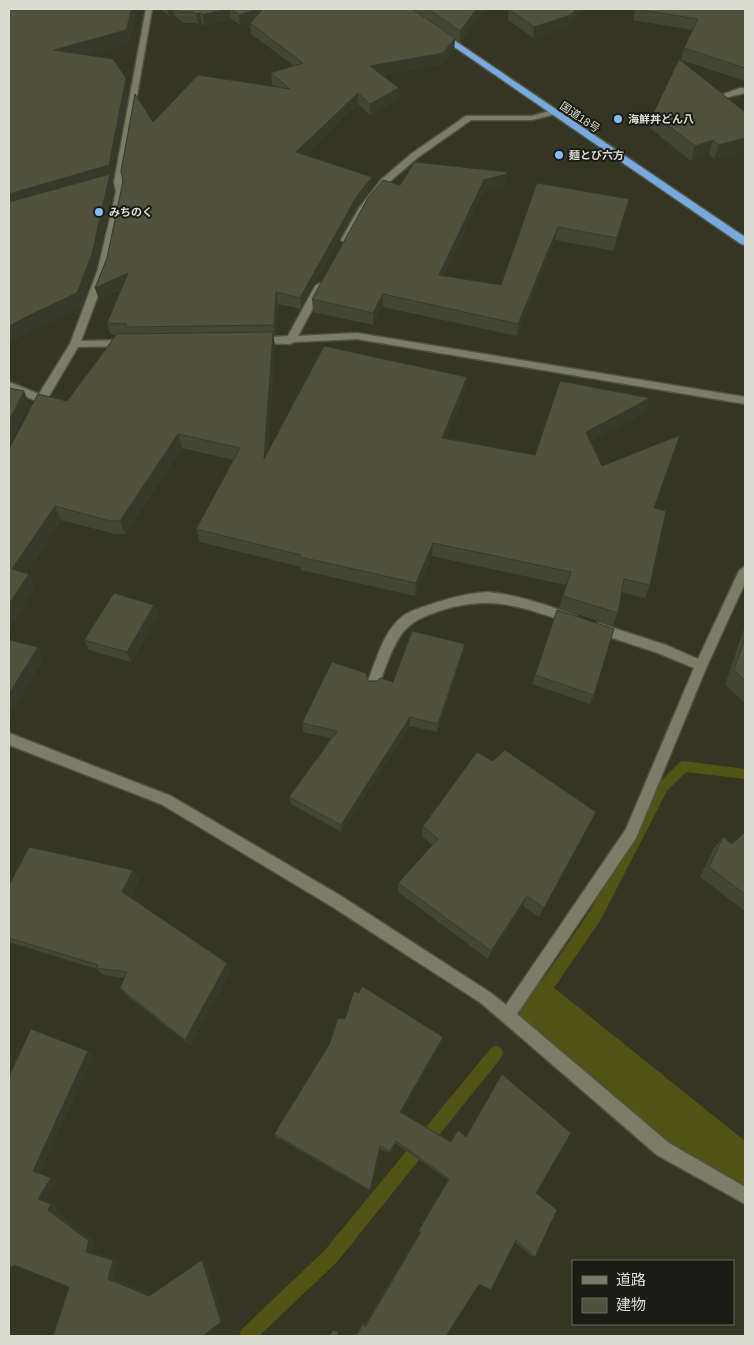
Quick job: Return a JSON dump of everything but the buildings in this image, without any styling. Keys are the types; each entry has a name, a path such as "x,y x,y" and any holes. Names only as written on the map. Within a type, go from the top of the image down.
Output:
{"highway":[{"name":"国道18号","path":"403,9 745,242"}],"street":[{"path":"32,416 75,344 103,269 120,192 114,183 149,9"},
{"path":"720,97 745,91"},
{"path":"340,249 363,208 385,181 447,131 469,118 532,118 553,112"},
{"path":"290,341 326,274"},
{"path":"251,341 290,341 357,336 745,401"},
{"path":"75,344 133,343"},
{"path":"9,385 41,399"},
{"path":"506,1016 631,833 701,666 745,571"},
{"path":"373,684 393,637 404,622 442,605 472,597 494,596 508,598 662,649 701,666"},
{"path":"9,740 166,800 336,901 486,998 663,1149 745,1196"}],"waterway":[{"path":"535,1003 595,916 663,787 684,766 745,774"},
{"path":"535,1003 745,1175"},
{"path":"247,1336 331,1256 496,1053"}],"place":[{"name":"海鮮丼どん八","path":"618,119"},
{"name":"麺とび六方","path":"559,155"},
{"name":"みちのく","path":"99,212"}]}
